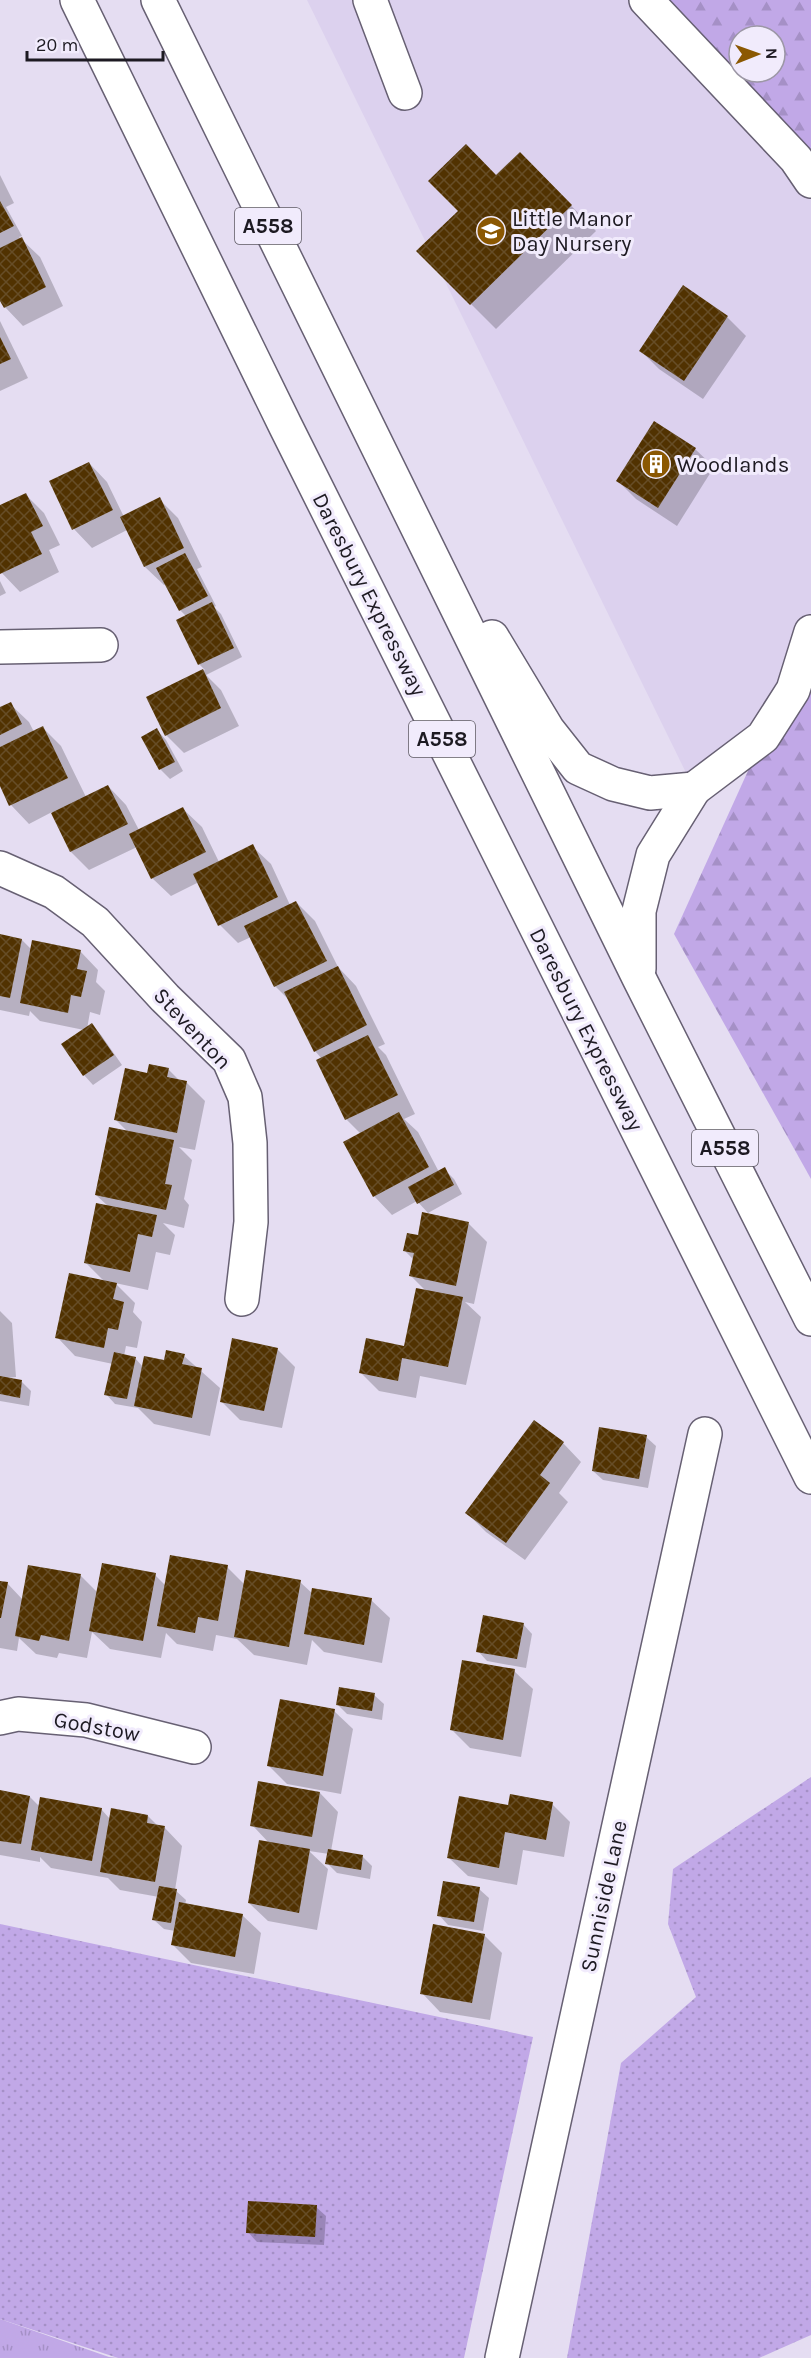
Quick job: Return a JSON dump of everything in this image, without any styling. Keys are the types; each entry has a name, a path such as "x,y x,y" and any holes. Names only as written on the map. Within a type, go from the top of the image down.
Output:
{"main road":[{"name":"Daresbury Expressway","path":"77,0 297,448 811,1477"},
{"name":"A558","path":"158,0 639,978 811,1319"},
{"path":"370,0 405,93"},
{"path":"646,0 796,159 811,182"},
{"path":"379,452 548,730 578,768 614,784 650,792 694,789"},
{"path":"639,978 639,911 653,855 694,789 763,737 802,697 811,632"},
{"path":"0,647 101,645"},
{"name":"Steventon","path":"0,868 54,892 95,922 165,998 229,1060 245,1097 250,1143 251,1222 242,1299"},
{"name":"Sunniside Lane","path":"502,2358 705,1434"},
{"name":"Godstow","path":"0,1718 18,1714 86,1720 194,1747"}],"shaded area":[{"path":"307,0 646,0 811,181 811,632 793,690 694,789"}],"green space":[{"path":"646,0 811,0 811,181"},
{"path":"811,632 811,1179 674,934"},
{"path":"811,1777 811,2335 759,2358 567,2358 621,2063 696,1997 668,1924 673,1869"},
{"path":"0,1924 533,2037 464,2358 118,2358 0,2319"},
{"path":"0,2319 109,2357 118,2358 0,2358"}],"building":[{"name":"Little Manor Day Nursery","path":"466,144 496,175 520,152 572,205 470,305 416,251 458,211 428,181"},
{"path":"0,201 14,226 0,233"},
{"path":"22,237 46,287 4,308 0,301 0,248"},
{"path":"683,285 728,316 684,381 639,351"},
{"path":"0,337 11,359 0,364"},
{"name":"Woodlands","path":"654,421 696,448 658,508 616,481"},
{"path":"89,462 113,510 72,530 49,481"},
{"path":"26,493 43,526 31,532 42,554 0,574 0,505"},
{"path":"160,497 184,548 144,567 120,517"},
{"path":"185,553 208,596 179,611 156,568"},
{"path":"212,602 234,648 198,665 176,620"},
{"path":"203,669 221,708 165,736 146,697"},
{"path":"11,702 22,724 0,735 0,707"},
{"path":"43,726 68,778 9,806 0,786 0,747"},
{"path":"157,728 175,762 159,770 141,737"},
{"path":"108,785 128,824 70,852 51,813"},
{"path":"183,807 206,852 151,879 129,834"},
{"path":"253,844 278,897 218,926 193,874"},
{"path":"296,901 327,961 274,987 244,926"},
{"path":"0,934 22,939 10,998 0,996"},
{"path":"32,940 81,950 77,969 87,971 81,997 71,995 68,1013 20,1003"},
{"path":"338,966 367,1025 314,1052 284,992"},
{"path":"92,1023 114,1055 83,1076 61,1044"},
{"path":"368,1035 398,1095 345,1120 316,1060"},
{"path":"149,1064 169,1068 167,1077 187,1081 177,1133 114,1120 125,1068 147,1073"},
{"path":"399,1112 429,1167 373,1197 343,1142"},
{"path":"109,1127 174,1140 165,1184 172,1185 166,1210 95,1195"},
{"path":"445,1167 454,1185 417,1204 408,1187"},
{"path":"96,1203 157,1215 152,1237 138,1234 130,1272 84,1263"},
{"path":"422,1212 469,1222 456,1286 409,1276 414,1253 403,1251 407,1233 418,1235"},
{"path":"69,1273 117,1283 113,1299 124,1302 118,1330 108,1328 104,1348 55,1338"},
{"path":"416,1288 463,1297 448,1367 402,1358 398,1381 359,1373 366,1338 404,1346"},
{"path":"232,1338 278,1348 264,1411 220,1402"},
{"path":"166,1350 185,1354 182,1364 202,1368 192,1418 134,1406 144,1356 164,1360"},
{"path":"114,1352 136,1357 127,1399 104,1395"},
{"path":"0,1376 22,1380 20,1398 0,1394"},
{"path":"534,1420 564,1442 540,1475 550,1483 506,1543 465,1513"},
{"path":"599,1427 647,1435 639,1479 592,1471"},
{"path":"170,1555 228,1565 218,1621 198,1617 195,1633 157,1626"},
{"path":"102,1563 156,1573 143,1641 89,1631"},
{"path":"28,1565 81,1574 69,1641 41,1635 39,1641 15,1636"},
{"path":"246,1570 301,1580 289,1647 234,1637"},
{"path":"0,1581 8,1582 1,1618 0,1618"},
{"path":"312,1588 372,1598 364,1645 304,1634"},
{"path":"483,1615 524,1623 517,1659 476,1652"},
{"path":"462,1660 515,1669 503,1740 450,1730"},
{"path":"339,1687 375,1693 372,1711 336,1705"},
{"path":"280,1699 335,1709 323,1776 267,1766"},
{"path":"258,1781 320,1792 312,1837 250,1826"},
{"path":"0,1790 30,1796 21,1844 0,1841"},
{"path":"510,1794 553,1802 546,1840 505,1832 499,1868 447,1858 459,1796 508,1805"},
{"path":"40,1797 102,1808 92,1861 31,1850"},
{"path":"111,1808 148,1815 147,1823 165,1826 155,1882 100,1872"},
{"path":"259,1840 310,1849 299,1913 248,1903"},
{"path":"328,1849 363,1855 361,1870 325,1864"},
{"path":"443,1881 480,1887 474,1922 437,1916"},
{"path":"159,1886 177,1889 171,1923 152,1920"},
{"path":"179,1902 243,1914 235,1957 171,1945"},
{"path":"433,1924 485,1934 472,2003 420,1994"},
{"path":"248,2201 317,2205 315,2237 246,2233"}],"place":[{"name":"Little Manor Day Nursery","path":"491,231"},
{"name":"Woodlands","path":"656,464"}]}
